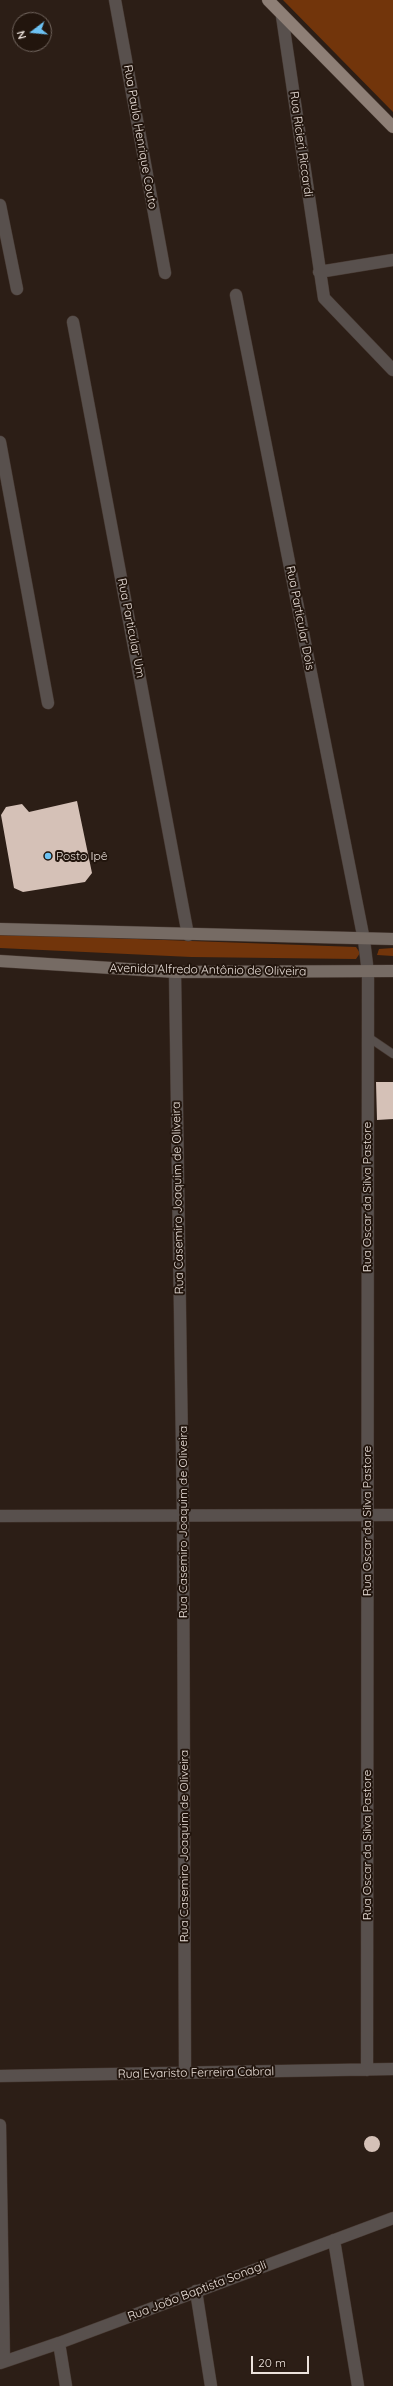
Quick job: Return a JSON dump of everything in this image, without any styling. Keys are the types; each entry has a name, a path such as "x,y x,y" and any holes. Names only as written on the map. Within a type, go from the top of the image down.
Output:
{"main road":[{"path":"268,0 282,16 393,127"},
{"path":"0,930 364,940 393,939"},
{"name":"Avenida Alfredo Antônio de Oliveira","path":"0,961 175,972 368,973 393,971"}],"street":[{"name":"Rua Paulo Henrique Couto","path":"115,0 165,273"},
{"name":"Rua Ricieri Riccardi","path":"282,16 324,298 393,370"},
{"path":"0,205 17,289"},
{"path":"319,272 393,260"},
{"name":"Rua Particular Dois","path":"236,295 364,940 368,973"},
{"name":"Rua Particular Um","path":"73,322 188,935"},
{"path":"0,442 48,703"},
{"name":"Rua Casemiro Joaquim de Oliveira","path":"175,972 183,1516 185,2073"},
{"name":"Rua Oscar da Silva Pastore","path":"367,2070 368,973"},
{"path":"0,1516 393,1515"},
{"name":"Rua Evaristo Ferreira Cabral","path":"0,2076 393,2069"},
{"path":"0,2126 2,2362"},
{"name":"Rua João Baptista Sonagli","path":"2,2362 59,2344 196,2291 393,2218"},
{"path":"334,2240 358,2386"},
{"path":"196,2291 211,2386"},
{"path":"59,2344 66,2386"}],"lane":[{"path":"368,1038 393,1054"}],"shaded area":[{"path":"283,0 393,0 393,112"},
{"path":"0,934 356,947 360,953 356,959 191,957 0,948"},
{"path":"393,948 393,956 377,955 379,949"}],"building":[{"name":"Posto Ipê","path":"77,801 92,873 85,882 23,892 14,888 1,815 6,807 22,804 29,812"},
{"path":"376,1082 393,1082 393,1119 377,1120"},
{"path":"372,2136 379,2141 380,2144 375,2151 372,2152 365,2147 364,2144 369,2137"}],"place":[{"name":"Posto Ipê","path":"48,856"}]}
